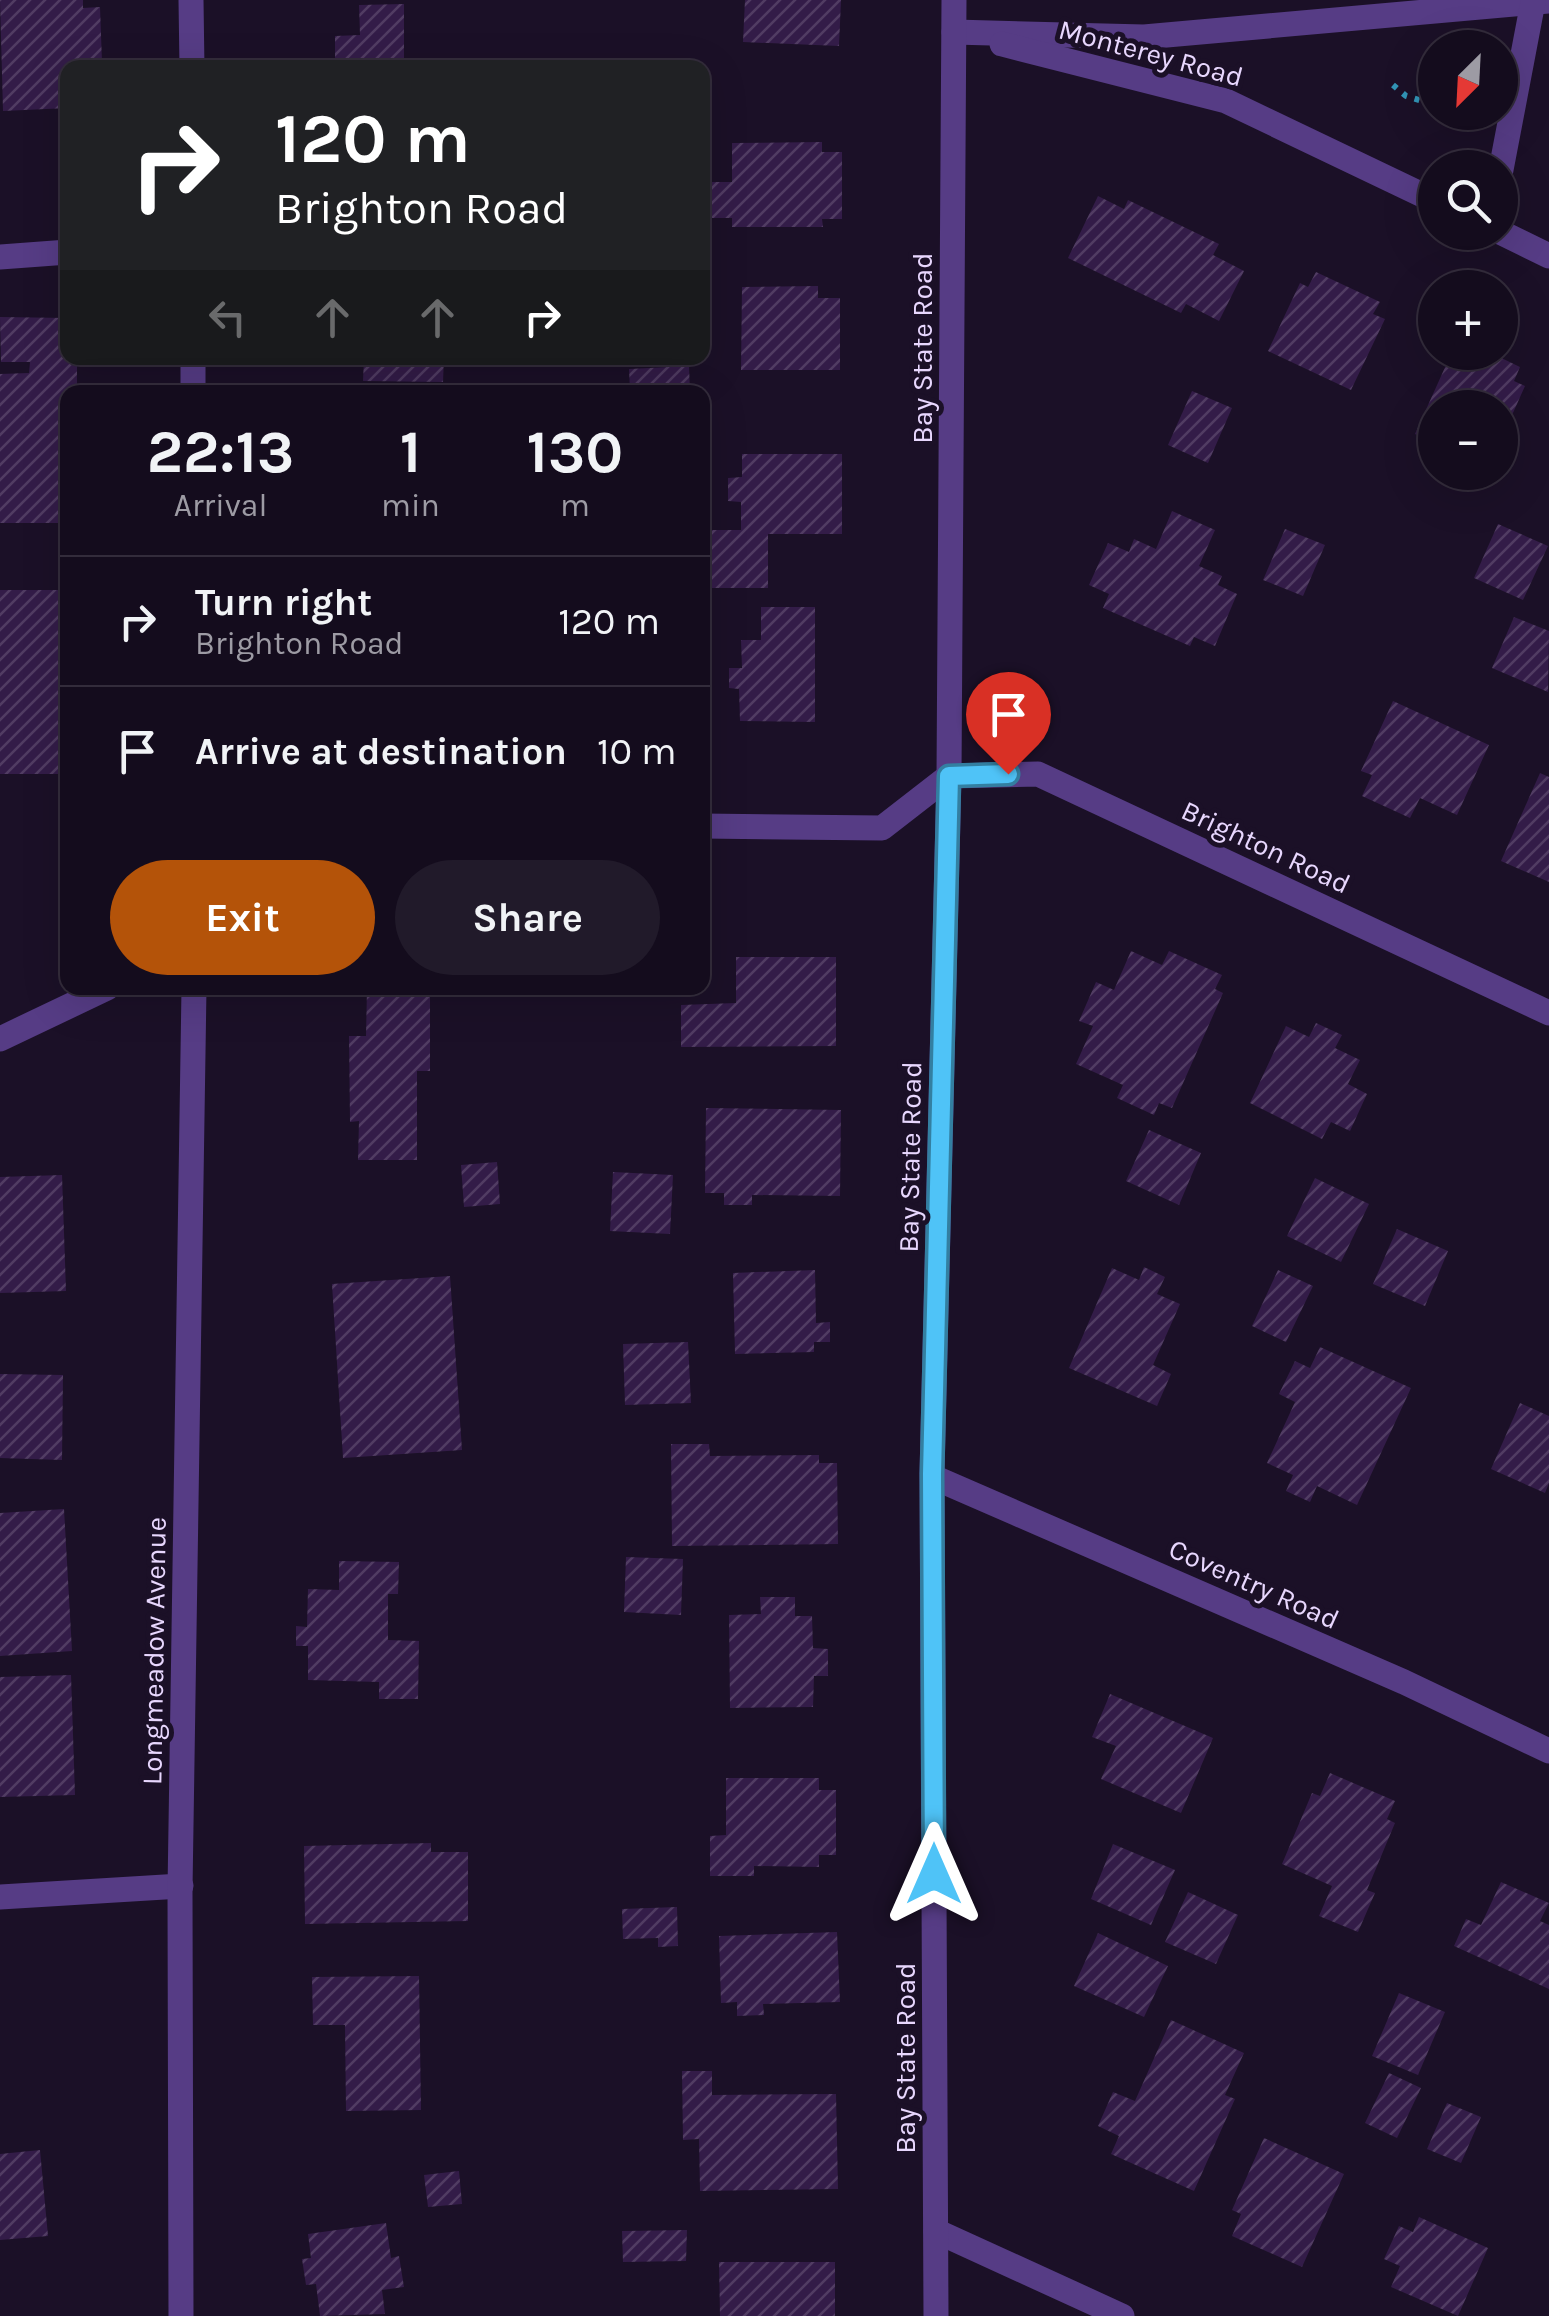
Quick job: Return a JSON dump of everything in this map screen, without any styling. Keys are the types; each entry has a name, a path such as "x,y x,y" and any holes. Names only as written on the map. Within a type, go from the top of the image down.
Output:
{"street":[{"path":"191,0 192,60"},
{"name":"Bay State Road","path":"936,2316 933,1476 949,776 954,0"},
{"path":"954,32 1144,37 1541,1 1506,150"},
{"name":"Monterey Road","path":"954,32 1226,101 1418,193"},
{"path":"1518,241 1549,256"},
{"path":"0,257 60,253"},
{"name":"Brighton Road","path":"949,776 1038,774 1549,1013"},
{"path":"710,826 882,828 949,776"},
{"path":"0,1038 92,995"},
{"name":"Longmeadow Avenue","path":"181,2316 181,1886 194,995"},
{"name":"Coventry Road","path":"933,1476 1404,1682 1549,1751"},
{"path":"0,1897 181,1886"},
{"path":"936,2230 1122,2316"}],"path":[{"path":"1393,85 1406,96 1418,99"}],"building":[{"path":"0,0 83,0 83,8 100,7 102,60 60,60 60,108 3,111"},
{"path":"745,0 841,0 839,46 743,42"},
{"path":"404,4 404,60 335,60 335,36 360,35 359,5"},
{"path":"822,142 822,152 842,152 842,219 822,219 823,227 732,227 732,218 710,218 710,182 732,182 732,143"},
{"path":"1098,196 1124,209 1128,200 1219,244 1213,255 1244,271 1219,321 1186,304 1181,313 1068,258"},
{"path":"1316,272 1380,302 1373,314 1385,319 1351,390 1268,351 1300,283 1308,287"},
{"path":"818,286 818,298 840,298 840,370 741,370 742,287"},
{"path":"0,317 60,318 60,365 77,365 77,385 60,385 58,523 0,523 0,374 29,373 30,362 1,362"},
{"path":"364,365 444,365 443,382 363,381"},
{"path":"689,366 690,385 630,385 629,369"},
{"path":"1518,366 1520,367 1514,381 1525,386 1518,402 1518,390 1435,390 1444,370 1518,370"},
{"path":"1192,391 1232,408 1208,463 1168,445"},
{"path":"742,454 842,454 842,534 768,534 768,588 710,588 710,530 741,530 741,502 728,501 728,478 742,477"},
{"path":"1172,511 1215,530 1199,566 1222,576 1218,585 1237,594 1215,646 1194,637 1190,646 1103,608 1109,594 1089,585 1108,543 1129,552 1134,539 1156,549"},
{"path":"1498,524 1548,546 1523,600 1474,578"},
{"path":"1285,529 1325,545 1303,596 1263,580"},
{"path":"0,590 58,590 58,774 0,774"},
{"path":"761,607 815,607 815,722 740,721 739,689 729,688 729,668 742,668 741,640 761,640"},
{"path":"1514,617 1549,631 1548,692 1492,668"},
{"path":"1393,701 1489,745 1457,815 1420,798 1410,818 1362,796 1372,775 1361,771"},
{"path":"1540,773 1549,777 1549,882 1501,861"},
{"path":"1131,951 1162,965 1169,951 1222,975 1215,989 1223,993 1172,1108 1159,1103 1154,1115 1117,1098 1123,1085 1076,1064 1093,1026 1079,1021 1096,982 1114,990"},
{"path":"736,957 836,957 836,1046 681,1047 681,1005 736,1003"},
{"path":"367,995 430,995 430,1071 417,1071 417,1160 358,1160 359,1121 350,1122 349,1036 366,1036"},
{"path":"1316,1023 1342,1035 1335,1048 1360,1060 1348,1084 1367,1094 1350,1131 1331,1122 1322,1139 1250,1103 1286,1026 1309,1037"},
{"path":"706,1108 841,1110 840,1196 752,1195 752,1205 724,1205 724,1193 705,1193"},
{"path":"1149,1130 1201,1153 1179,1205 1126,1181"},
{"path":"497,1162 500,1204 464,1207 461,1165"},
{"path":"613,1172 673,1175 670,1234 610,1231"},
{"path":"62,1175 66,1291 0,1293 0,1177"},
{"path":"1315,1178 1369,1204 1341,1262 1287,1236"},
{"path":"1397,1229 1448,1251 1425,1306 1373,1284"},
{"path":"1144,1267 1165,1277 1157,1294 1180,1304 1153,1365 1171,1374 1157,1406 1069,1368 1112,1268 1139,1280"},
{"path":"815,1270 816,1323 830,1322 830,1342 814,1342 814,1352 735,1354 733,1273"},
{"path":"1278,1270 1313,1286 1286,1342 1252,1326"},
{"path":"450,1276 462,1450 343,1458 332,1284"},
{"path":"688,1342 691,1403 625,1405 623,1344"},
{"path":"1320,1347 1411,1388 1357,1505 1317,1486 1310,1502 1286,1491 1293,1475 1267,1463 1295,1402 1279,1394 1295,1361 1310,1368"},
{"path":"0,1374 63,1375 62,1460 0,1458"},
{"path":"1520,1403 1549,1416 1549,1483 1545,1493 1491,1469"},
{"path":"671,1444 709,1444 710,1456 819,1455 819,1463 837,1463 838,1544 672,1546"},
{"path":"64,1509 72,1651 0,1656 0,1513"},
{"path":"626,1557 683,1559 681,1615 624,1612"},
{"path":"339,1561 399,1562 398,1594 388,1594 388,1640 419,1641 418,1699 379,1699 379,1682 308,1680 308,1646 296,1646 296,1626 307,1627 308,1589 339,1590"},
{"path":"760,1597 795,1597 795,1616 812,1616 813,1648 828,1649 828,1676 814,1676 813,1707 730,1708 729,1615 761,1614"},
{"path":"71,1675 75,1795 0,1797 0,1677"},
{"path":"1110,1694 1213,1738 1181,1813 1101,1779 1116,1746 1092,1737"},
{"path":"1330,1773 1395,1801 1387,1819 1395,1823 1367,1890 1375,1893 1358,1932 1319,1916 1332,1886 1282,1864 1312,1793 1320,1796"},
{"path":"726,1778 819,1778 819,1790 836,1790 836,1855 819,1855 819,1867 754,1866 754,1876 710,1876 710,1836 726,1835"},
{"path":"431,1843 431,1852 468,1852 468,1921 305,1924 304,1846"},
{"path":"1113,1844 1175,1870 1151,1925 1091,1899"},
{"path":"1501,1882 1549,1903 1540,1921 1549,1925 1549,1989 1454,1946 1466,1919 1481,1925"},
{"path":"1188,1892 1238,1915 1216,1964 1165,1942"},
{"path":"677,1907 678,1946 658,1947 658,1938 623,1939 622,1909"},
{"path":"837,1932 840,2002 763,2004 764,2015 737,2016 737,2002 721,2003 719,1936"},
{"path":"1098,1933 1168,1966 1144,2017 1074,1986"},
{"path":"419,1976 421,2110 346,2111 345,2025 313,2025 312,1977"},
{"path":"1399,1993 1445,2012 1418,2075 1372,2056"},
{"path":"1171,2020 1244,2053 1225,2095 1235,2099 1194,2191 1111,2154 1119,2136 1098,2126 1113,2092 1135,2101"},
{"path":"682,2071 712,2071 712,2095 836,2094 838,2189 700,2191 699,2139 683,2140"},
{"path":"1389,2073 1421,2088 1397,2138 1365,2123"},
{"path":"1447,2103 1481,2117 1461,2163 1427,2149"},
{"path":"1264,2138 1344,2174 1302,2267 1232,2236 1241,2214 1232,2210"},
{"path":"40,2150 48,2236 0,2240 0,2154"},
{"path":"459,2171 462,2204 428,2207 424,2175"},
{"path":"1419,2217 1488,2248 1458,2316 1391,2287 1400,2266 1384,2259 1399,2226 1413,2232"},
{"path":"386,2223 391,2258 399,2256 404,2287 382,2290 385,2314 320,2316 316,2284 306,2285 302,2259 311,2258 308,2234"},
{"path":"687,2230 686,2261 623,2262 622,2231"},
{"path":"719,2262 835,2262 835,2316 720,2316"}],"route":[{"path":"934,1874 932,1474 949,776 1008,774"}]}
